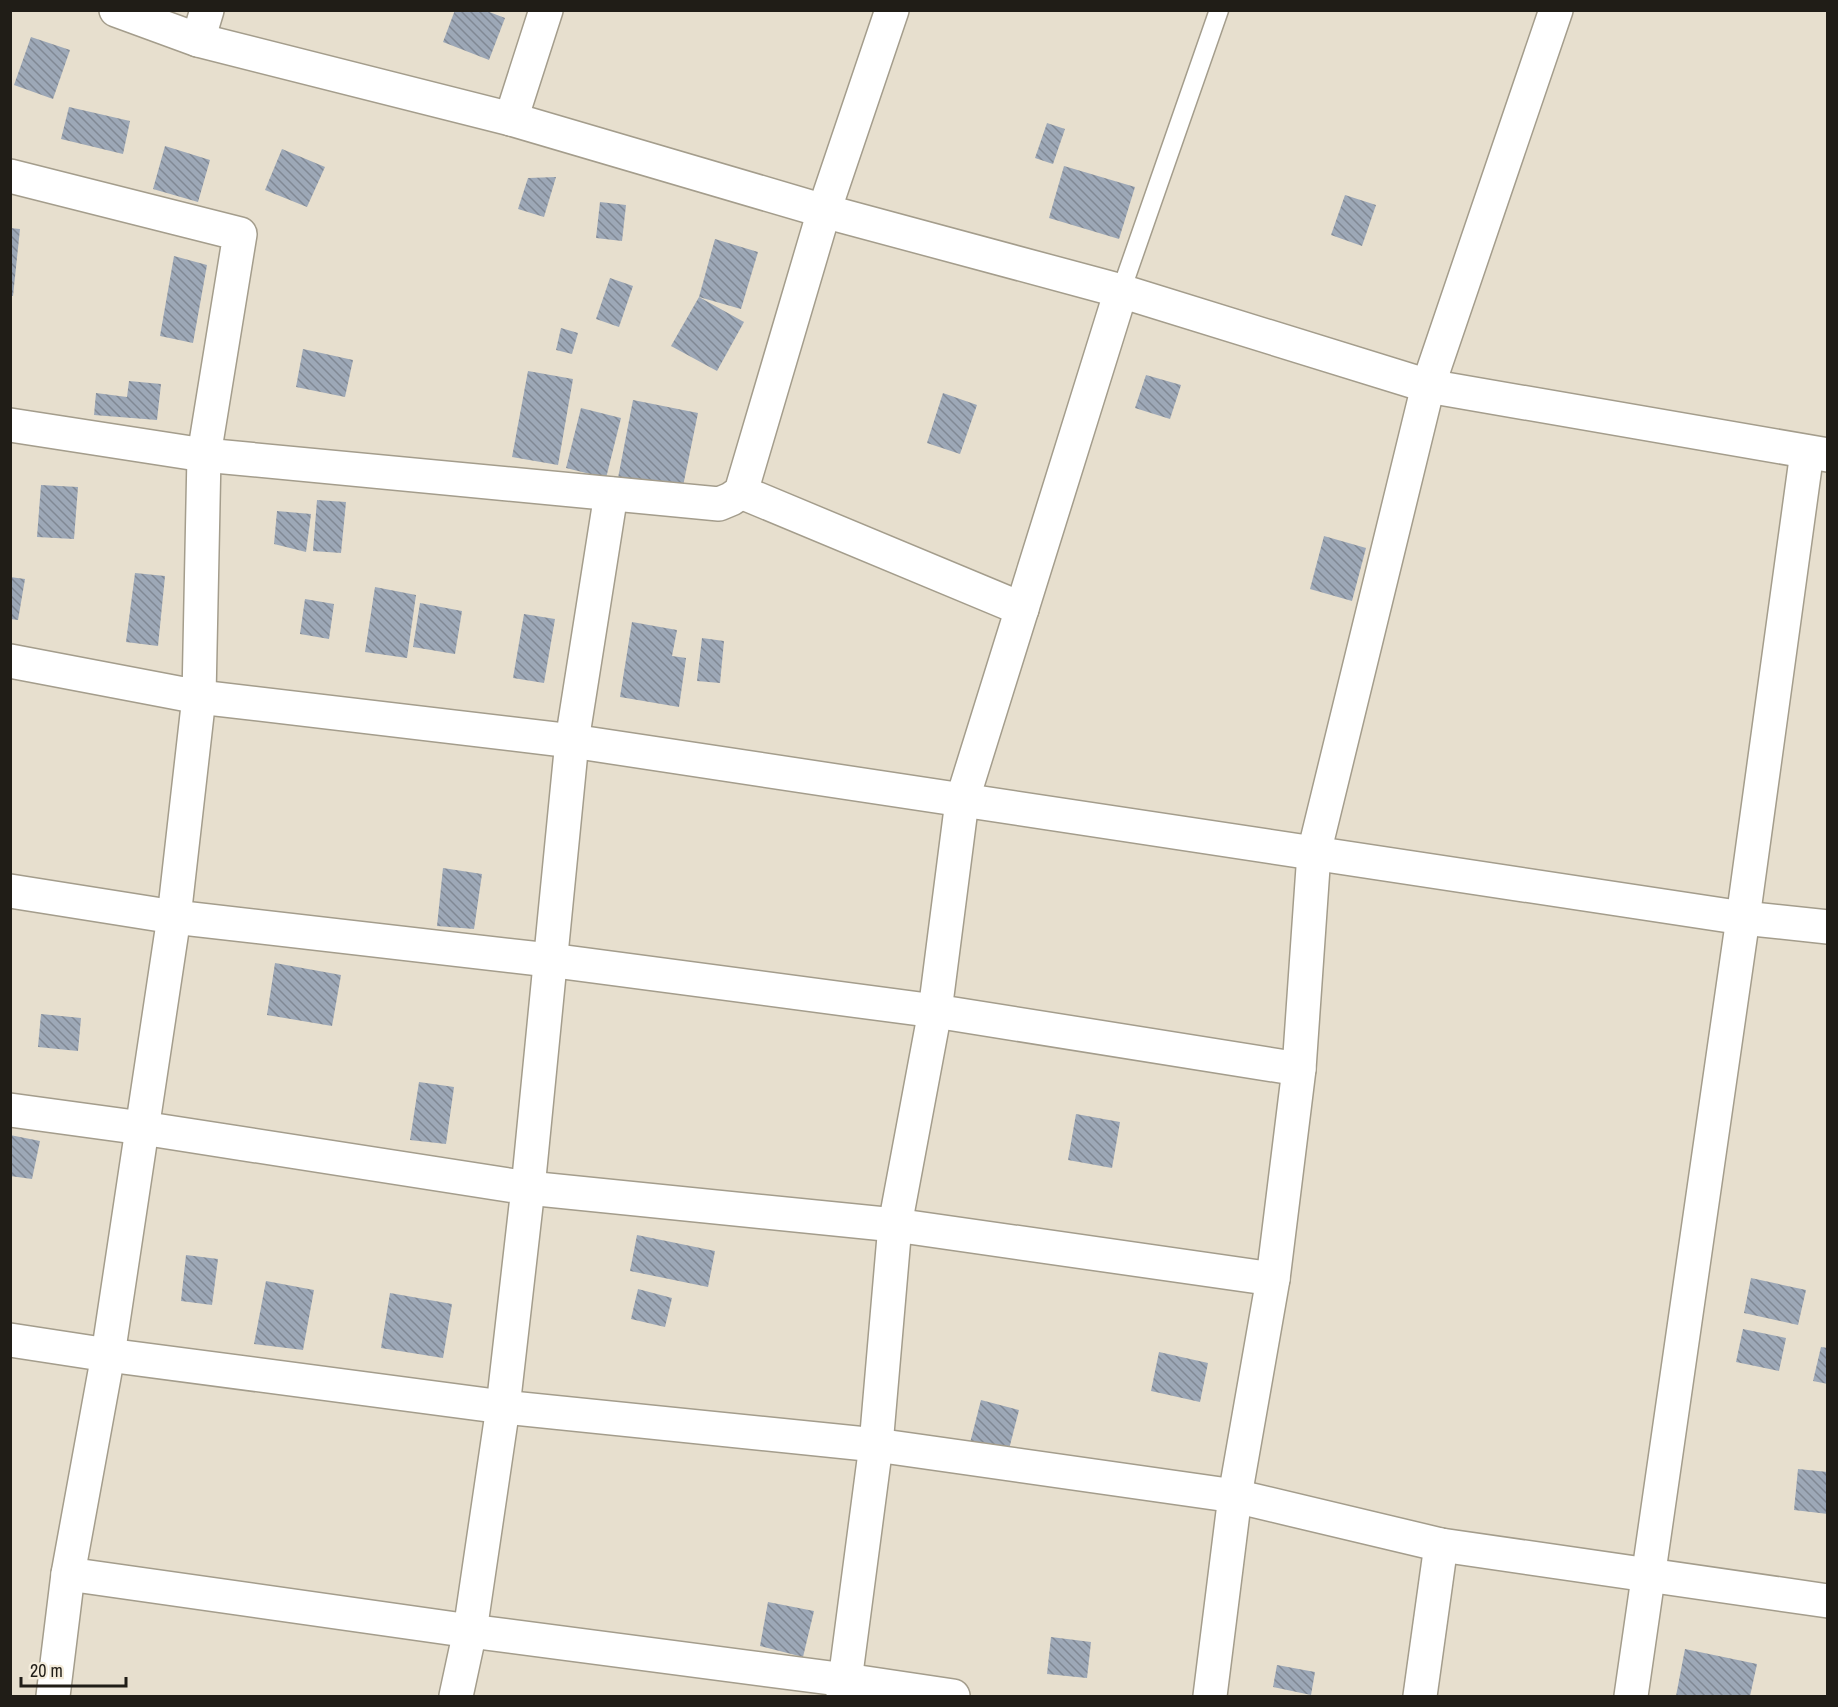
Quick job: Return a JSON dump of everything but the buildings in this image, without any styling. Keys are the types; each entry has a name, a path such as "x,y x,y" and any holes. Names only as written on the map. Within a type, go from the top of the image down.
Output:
{"street":[{"path":"116,10 203,25 511,119 824,210 1121,291 1428,386 1817,453 1743,918 1630,1696"},
{"path":"511,119 546,10"},
{"path":"10,425 204,455 718,504 731,499 741,492 824,210 892,10"},
{"path":"1210,1696 1234,1496 1273,1279 1299,1069 1314,854 1428,386 1556,10"},
{"path":"10,176 240,234 204,455 199,697 174,917 108,1355 68,1574 53,1696"},
{"path":"845,1688 876,1445 895,1225 936,1011 962,801 1121,291"},
{"path":"741,492 1022,609"},
{"path":"456,1696 470,1631 503,1407 528,1188 572,741 611,494"},
{"path":"10,661 199,697 572,741 1743,918 1827,927"},
{"path":"10,891 174,917 549,960 936,1011 1299,1069"},
{"path":"10,1110 142,1128 528,1188 895,1225 1273,1279"},
{"path":"10,1340 503,1407 876,1445 1234,1496 1441,1545 1827,1601"},
{"path":"1420,1696 1441,1545"},
{"path":"68,1574 470,1631 845,1688 952,1696"}],"lane":[{"path":"1121,291 1219,10"}]}
